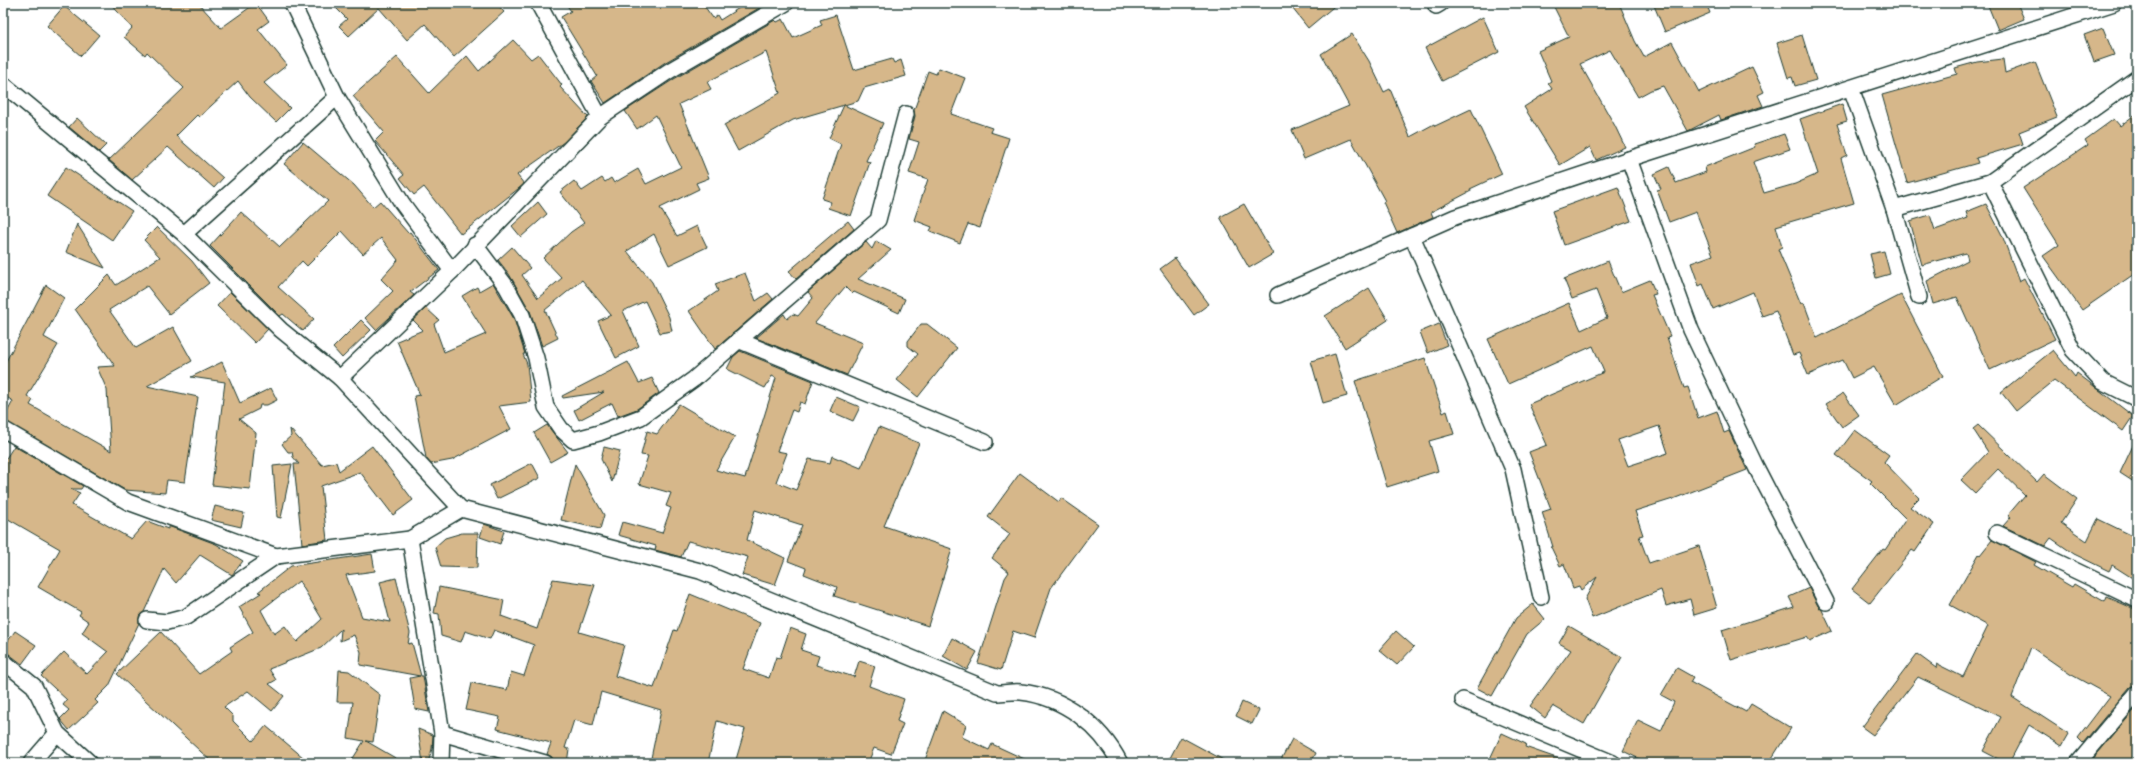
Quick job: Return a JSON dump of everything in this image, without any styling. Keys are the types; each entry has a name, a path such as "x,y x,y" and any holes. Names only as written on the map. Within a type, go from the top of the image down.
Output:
{"street":[{"path":"292,3 337,98 402,203 452,271"},
{"path":"538,3 600,117"},
{"path":"340,378 452,271 475,245 600,117 669,71 786,3"},
{"path":"1278,295 1455,217 1629,159 2114,3"},
{"path":"1894,209 1990,182 2137,78"},
{"path":"3,84 184,234 281,330 340,378 461,509 700,572 997,693 1020,691 1044,696 1071,708 1095,729 1114,752 1120,763"},
{"path":"1851,88 1894,209 1919,297"},
{"path":"184,234 337,98"},
{"path":"475,245 506,286 522,315 536,358 546,408 561,429 573,440 600,433 641,417 694,379 878,220 906,114"},
{"path":"1629,159 1691,330 1756,467 1826,602"},
{"path":"1990,182 2074,350 2103,382 2137,399"},
{"path":"1412,236 1513,469 1541,597"},
{"path":"738,340 985,442"},
{"path":"3,429 128,502 276,556 410,540 461,509"},
{"path":"1997,532 2137,600"},
{"path":"410,540 442,734 441,763"},
{"path":"147,620 167,622 186,617 276,556"},
{"path":"3,661 34,686 57,734 90,763"},
{"path":"2078,763 2137,693"},
{"path":"1463,700 1613,763"},
{"path":"31,763 57,734"},
{"path":"442,734 545,763"}],"building":[{"path":"110,3 198,3 221,28 256,3 269,21 258,29 287,65 264,83 290,108 276,122 250,97 238,81 199,117 197,115 176,136 223,178 214,188 168,147 132,180 109,160 184,88 147,52 145,55 124,37 132,28"},
{"path":"331,3 496,3 504,12 454,57 425,24 407,40 379,8 349,36 339,26 347,19"},
{"path":"565,3 702,3 713,18 717,15 720,20 747,3 766,4 664,63 605,103 591,81 597,76 561,17 571,11"},
{"path":"1288,3 1338,3 1308,28"},
{"path":"1552,3 1619,3 1635,41 1644,57 1672,42 1699,92 1752,67 1764,92 1758,95 1763,106 1721,120 1719,115 1688,131 1663,86 1638,97 1610,50 1580,64 1615,126 1625,147 1596,160 1590,147 1560,165 1524,107 1552,89 1548,83 1551,81 1538,51 1569,37"},
{"path":"1653,3 1706,3 1710,13 1665,32"},
{"path":"1987,3 2017,3 2024,19 1998,30"},
{"path":"64,6 99,35 81,56 47,26"},
{"path":"836,15 854,70 892,59 894,63 901,60 906,76 864,88 858,101 793,120 738,151 724,125 780,93 766,52 707,82 711,89 679,104 709,178 696,183 699,189 660,208 677,236 697,226 707,247 669,265 654,234 627,251 652,282 669,317 672,331 660,333 645,301 623,311 639,346 616,358 598,321 611,315 582,280 545,310 558,338 542,346 530,311 509,274 498,260 512,247 530,268 522,275 538,298 562,278 543,258 571,232 584,223 560,192 574,181 582,191 602,178 605,182 611,178 614,183 638,169 646,184 681,167 656,115 637,129 625,111 674,79 775,20 777,22 783,19 793,38 822,25 820,20"},
{"path":"1483,17 1499,52 1442,81 1425,48"},
{"path":"2103,28 2114,55 2094,62 2084,35"},
{"path":"1352,34 1369,61 1384,92 1390,89 1410,137 1434,124 1435,126 1471,109 1502,174 1470,189 1471,191 1431,212 1433,217 1397,233 1383,202 1385,201 1351,139 1304,159 1292,130 1349,106 1321,54"},
{"path":"1802,35 1816,80 1795,86 1792,77 1788,78 1777,43"},
{"path":"513,40 531,59 538,54 562,85 560,87 588,117 564,142 517,175 524,184 461,234 424,187 414,195 400,178 404,175 375,141 384,132 353,96 397,57 429,93 467,56 479,71"},
{"path":"2003,59 2005,73 2035,62 2057,117 2019,132 2023,144 1976,158 1978,163 1907,183 1882,95 1957,74 1955,68 1977,62"},
{"path":"939,68 965,78 951,114 992,128 990,132 1009,138 980,228 968,224 960,243 930,231 932,227 914,220 928,179 909,173 919,142 909,139 915,116 914,110 928,71 936,74"},
{"path":"1842,104 1847,121 1837,124 1847,155 1841,158 1854,203 1776,226 1782,247 1778,249 1801,304 1804,303 1817,338 1901,295 1943,376 1896,405 1874,367 1852,378 1843,360 1808,375 1799,353 1793,355 1776,311 1762,316 1753,292 1713,309 1703,284 1699,286 1691,263 1713,255 1696,212 1669,222 1657,190 1661,189 1654,174 1669,167 1676,183 1706,172 1705,167 1755,147 1754,144 1784,134 1790,149 1753,162 1764,193 1795,184 1818,174 1800,119"},
{"path":"844,105 883,123 866,161 870,162 851,216 828,208 831,202 822,199 841,144 829,138"},
{"path":"2137,113 2137,272 2082,310 2043,256 2059,245 2023,188 2088,145 2085,140 2114,119 2120,126"},
{"path":"77,118 106,145 99,152 69,127"},
{"path":"303,142 354,185 373,207 380,201 408,233 410,232 439,270 410,292 414,295 376,330 365,318 393,291 381,279 398,260 381,238 363,254 342,231 307,266 302,261 278,287 314,319 303,331 283,314 280,316 210,246 241,212 280,247 328,201 284,164"},
{"path":"66,167 132,211 112,240 47,196"},
{"path":"1618,187 1631,221 1564,245 1552,211"},
{"path":"538,202 547,214 521,237 512,226"},
{"path":"1244,204 1273,254 1249,268 1220,217"},
{"path":"1986,204 2002,235 2019,281 2024,278 2055,339 1990,370 1957,297 1933,304 1927,281 1968,260 1966,253 1922,265 1910,221 1930,215 1935,230 1968,218 1966,212"},
{"path":"848,221 854,229 796,279 789,271"},
{"path":"77,224 105,268 66,252"},
{"path":"157,227 192,261 209,283 169,314 147,286 109,310 136,348 173,327 192,361 147,386 198,397 185,482 167,480 165,493 125,490 3,420 13,401 3,395 3,367 46,285 64,298 44,337 58,345 27,396 33,400 30,405 111,451 107,390 97,367 115,366 75,309 109,275 116,285 160,257 144,240"},
{"path":"876,241 891,250 858,279 905,299 899,313 854,292 852,294 845,287 815,323 863,343 847,375 756,338 784,314 787,319 793,314 798,316 813,298 808,292 866,242 872,249"},
{"path":"1884,251 1890,274 1876,278 1870,254"},
{"path":"1175,258 1209,304 1194,315 1160,269"},
{"path":"1608,261 1621,292 1650,280 1656,294 1652,295 1670,336 1667,337 1684,388 1688,387 1698,418 1717,411 1724,433 1729,431 1747,470 1673,499 1635,511 1643,535 1639,536 1649,563 1699,546 1717,608 1694,615 1690,599 1666,606 1661,590 1592,618 1585,599 1597,577 1581,590 1579,586 1573,588 1564,564 1560,566 1551,547 1553,547 1542,512 1551,509 1529,452 1547,445 1529,404 1604,372 1593,346 1508,384 1488,339 1569,303 1581,330 1607,318 1596,290 1572,299 1564,279","holes":["1659,426 1668,453 1628,466 1618,440"]},
{"path":"745,273 756,301 768,293 773,299 715,349 689,311 718,291 715,284"},
{"path":"493,283 514,319 525,354 523,354 527,364 531,402 499,406 511,429 452,460 431,464 426,458 414,396 420,395 397,341 423,330 413,320 426,308 439,320 434,324 444,352 486,334 462,296 477,287 479,291"},
{"path":"1369,288 1388,320 1345,348 1325,316"},
{"path":"230,292 268,329 255,343 217,306"},
{"path":"361,320 371,330 342,358 333,348"},
{"path":"921,324 927,324 957,348 918,397 897,380 918,354 908,346 908,341"},
{"path":"1439,324 1447,345 1428,353 1420,332"},
{"path":"2053,350 2075,377 2077,373 2133,416 2123,431 2054,380 2016,411 2001,392"},
{"path":"740,351 813,381 805,404 800,402 797,412 792,410 777,451 787,453 776,482 796,490 809,459 830,463 832,456 861,468 879,427 919,443 884,526 952,549 928,626 834,596 837,587 804,574 806,568 788,561 802,525 755,510 747,540 785,558 775,585 742,575 748,557 688,541 681,557 655,550 656,546 618,535 622,522 662,533 671,508 666,506 671,493 639,484 648,456 641,455 647,431 657,434 679,404 735,437 716,470 745,478 776,378 772,376 765,388 727,369 733,357"},
{"path":"1335,354 1347,396 1323,403 1311,361"},
{"path":"1425,358 1443,413 1447,411 1454,434 1429,441 1438,471 1387,487 1355,381"},
{"path":"222,362 240,403 271,388 277,400 267,405 260,405 259,409 239,419 256,433 250,489 212,485 225,382 191,377"},
{"path":"628,362 639,383 652,378 659,393 637,409 618,416 612,403 579,420 574,410 604,392 563,398 562,396"},
{"path":"1843,393 1859,415 1842,427 1826,404"},
{"path":"836,397 860,407 853,421 830,411"},
{"path":"547,425 568,452 550,462 534,433"},
{"path":"1978,425 2037,482 2044,474 2077,499 2061,523 2087,541 2098,519 2137,538 2137,581 2112,565 2109,571 2074,554 2051,538 2045,546 2003,526 2011,517 2008,515 2025,495 1998,469 1975,493 1961,480 1988,452 1973,429"},
{"path":"290,429 322,465 336,462 339,471 372,446 413,500 393,515 360,472 321,486 327,540 302,544 294,464 299,464 293,457 292,452 288,452 282,444 291,436"},
{"path":"1855,430 1889,455 1884,462 1919,498 1910,507 1934,524 1915,552 1912,550 1870,603 1852,589 1883,549 1885,550 1906,519 1870,483 1872,481 1836,455"},
{"path":"2137,437 2137,484 2120,473"},
{"path":"14,446 83,486 81,489 71,489 80,493 72,505 131,539 147,521 168,529 168,526 216,544 243,561 232,575 200,555 176,583 164,569 144,612 140,615 139,623 109,686 95,700 98,703 69,730 60,719 69,710 63,705 67,700 41,676 64,652 87,674 108,652 82,633 89,622 79,615 81,612 38,587 60,549 3,516 3,463"},
{"path":"604,447 620,451 612,482 601,459"},
{"path":"532,463 540,478 497,499 490,485"},
{"path":"292,464 281,518 277,517 273,466"},
{"path":"575,464 604,515 600,529 561,520"},
{"path":"1020,473 1059,502 1061,498 1098,524 1051,588 1034,638 1013,631 1001,670 978,663 1005,578 1009,572 992,558 1010,534 988,517"},
{"path":"215,506 244,513 241,527 211,520"},
{"path":"484,524 504,531 500,544 480,537"},
{"path":"462,533 478,533 477,568 441,567 435,547 445,538"},
{"path":"1992,540 2036,562 2034,565 2072,587 2074,584 2105,602 2107,597 2137,610 2137,684 2130,687 2083,743 2078,738 2110,696 2070,674 2031,647 2012,697 2069,734 2062,746 2029,725 2009,763 2006,763 1983,751 2001,717 1918,677 1873,735 1862,727 1917,654 1936,668 1937,664 1963,677 1988,626 1950,605 1979,554 1980,555"},
{"path":"372,554 375,571 346,575 362,617 390,622 380,582 396,578 410,633 408,644 412,643 421,676 423,676 429,712 415,709 410,678 420,676 360,665 361,652 354,635 340,641 341,629 321,648 269,669 276,680 269,684 284,696 272,711 248,691 224,707 233,716 233,721 253,741 266,726 310,763 213,763 117,674 161,632 199,674 232,651 230,647 253,632 239,607 261,593 258,592 291,566","holes":["299,581 322,619 297,642 285,626 274,634 261,610"]},
{"path":"553,579 595,585 579,632 624,645 615,676 654,688 674,630 677,631 690,594 760,623 743,669 769,678 776,657 780,658 790,628 806,634 801,650 819,656 816,665 854,677 859,661 875,666 869,686 904,699 897,721 903,724 891,754 874,748 868,763 735,763 745,729 717,721 708,763 650,763 661,710 601,692 593,725 574,720 565,748 569,749 567,763 554,763 552,757 547,754 551,743 497,729 500,717 466,710 472,683 507,690 511,672 524,676 534,645 494,630 490,639 465,631 461,642 441,636 439,614 434,613 439,587 504,600 501,616 537,629"},
{"path":"1809,588 1832,631 1810,641 1807,637 1731,660 1722,630 1794,607 1789,597"},
{"path":"1533,604 1545,619 1527,634 1492,696 1477,688 1516,618"},
{"path":"1569,626 1622,657 1584,724 1553,706 1545,718 1530,706 1571,650 1559,643"},
{"path":"15,631 36,645 22,664 9,654 3,652 3,648"},
{"path":"1396,631 1414,647 1397,665 1379,650"},
{"path":"952,638 977,652 967,670 943,656"},
{"path":"1677,668 1693,677 1690,682 1746,712 1751,704 1791,728 1769,763 1648,763 1623,751 1638,720 1661,731 1674,702 1661,695"},
{"path":"339,670 349,671 380,695 373,742 366,741 404,763 350,763 364,741 348,738 353,702 337,702"},
{"path":"1242,702 1259,710 1252,724 1236,716"},
{"path":"2137,707 2137,763 2096,763 2092,760"},
{"path":"943,711 966,725 962,737 989,750 992,744 1033,763 924,763"},
{"path":"418,729 433,735 432,749 428,763 423,763"},
{"path":"1502,733 1526,744 1525,747 1565,761 1564,763 1488,763"},
{"path":"1181,737 1229,763 1180,763 1170,758"},
{"path":"1292,739 1316,753 1311,763 1279,763"}]}
